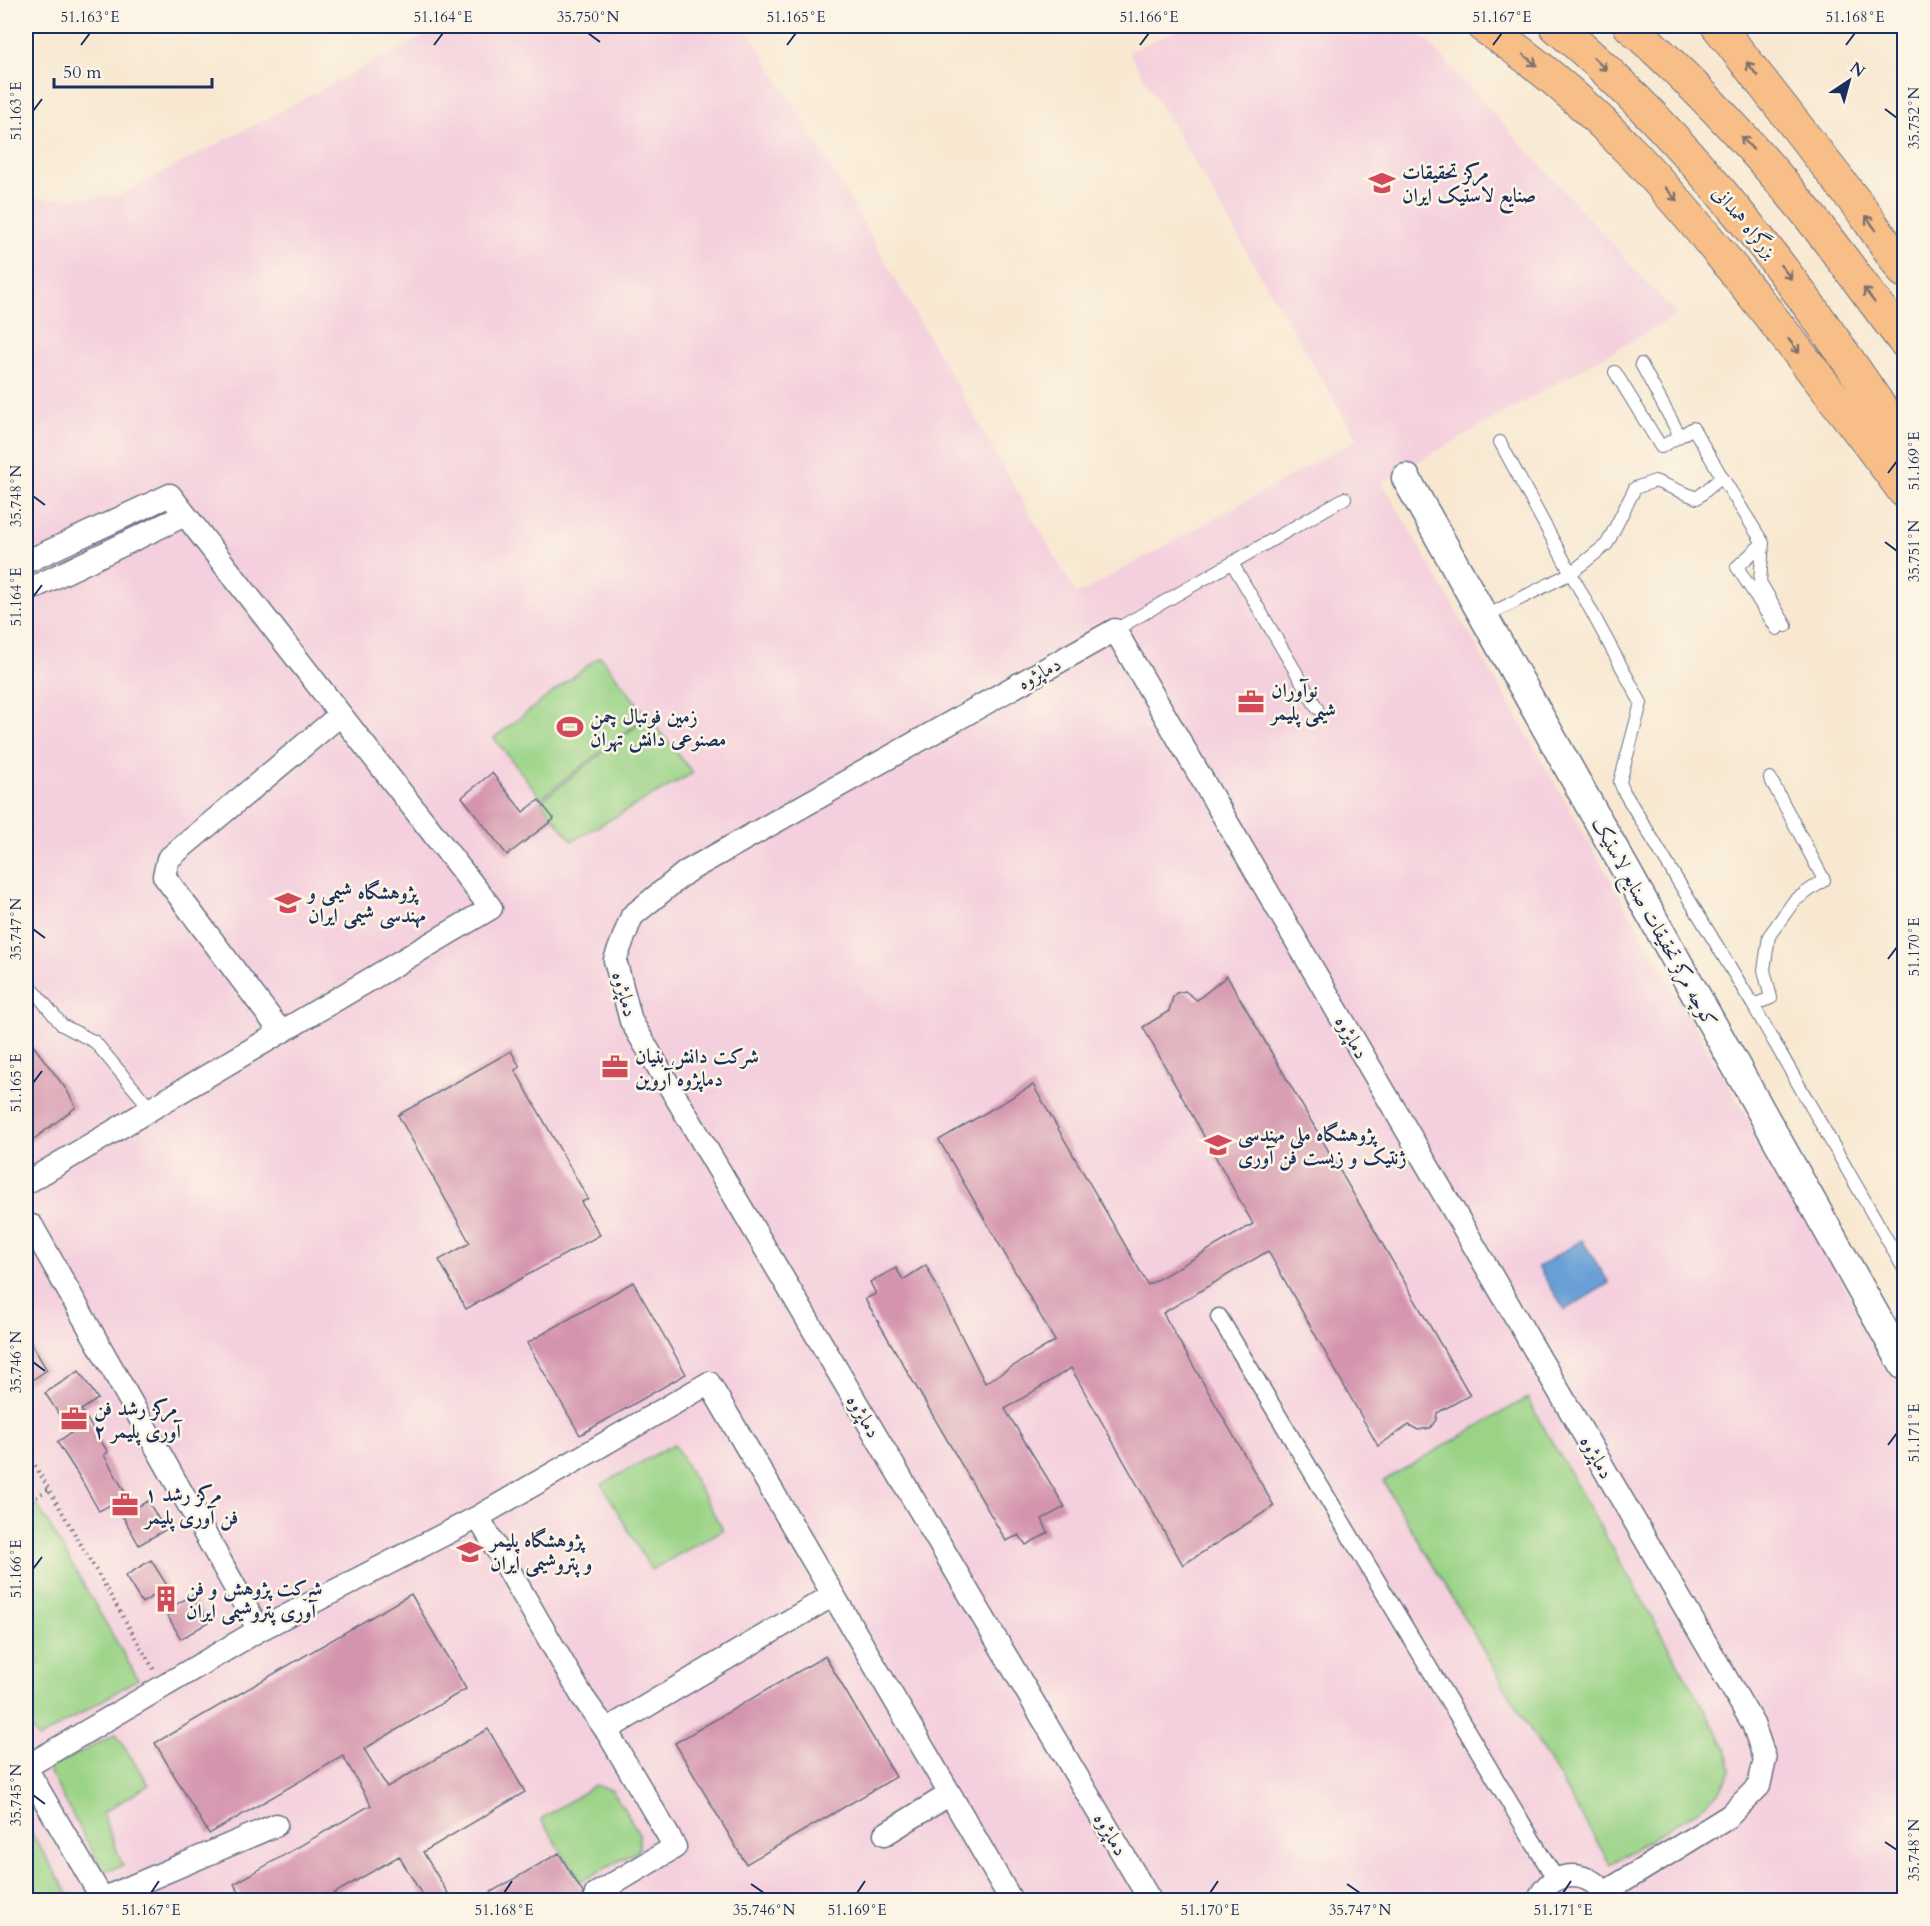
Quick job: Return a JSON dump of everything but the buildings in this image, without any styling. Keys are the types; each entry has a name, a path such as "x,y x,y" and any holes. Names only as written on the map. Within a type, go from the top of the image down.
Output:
{"highway":[{"path":"1483,26 1513,46 1571,94 1633,153 1700,228 1829,390 1905,491"},
{"name":"بزرگراه همدانی","path":"1556,26 1620,84 1676,142 1778,262 1848,358 1905,443"},
{"path":"1630,26 1699,92 1758,155 1808,214 1905,341"},
{"path":"1718,26 1864,213 1905,271"}],"street":[{"name":"کوچه مرکز تحقیقات صنایع لاستیک","path":"1406,478 1905,1366"},
{"path":"26,562 170,495 491,908 26,1183"},
{"path":"26,591 185,515"},
{"name":"دماپژوه","path":"1150,1900 631,1021 615,960 632,916 686,872 1115,630 1753,1724 1765,1759 1759,1786 1729,1816 1606,1897"},
{"path":"281,1032 164,876 168,859 340,715"},
{"path":"26,1230 32,1226 259,1630"},
{"path":"1219,1317 1556,1880"},
{"path":"276,1825 102,1900 26,1768 259,1630 478,1517 709,1383 1011,1900"},
{"path":"478,1517 582,1696 606,1730 675,1847 596,1894"},
{"path":"606,1730 833,1595"},
{"path":"885,1834 950,1794"},
{"path":"1539,1900 1549,1884 1572,1875 1585,1877 1596,1883 1606,1897"}],"lane":[{"path":"1641,364 1680,436"},
{"path":"1615,372 1661,447 1693,428 1763,543 1760,582 1782,628 1737,567 1763,543"},
{"path":"1500,442 1641,703 1620,782 1753,1005 1905,1269"},
{"path":"1484,617 1571,573 1607,544 1635,488 1655,481 1696,498 1722,477"},
{"path":"1115,630 1345,498"},
{"path":"1232,563 1317,708"},
{"path":"1753,1005 1771,998 1764,970 1769,936 1794,902 1824,880 1770,778"},
{"path":"26,981 62,1025 95,1042 151,1109"}],"path":[{"path":"26,1450 164,1686"},
{"path":"26,1503 49,1489"}],"shaded area":[{"path":"443,26 746,26 843,188 1077,595 1357,439 1129,52 1185,26 1414,26 1677,315 1382,482 1904,1390 1904,1900 26,1900 26,199 118,196"}],"green space":[{"name":"زمین فوتبال چمن مصنوعی دانش تهران","path":"600,656 647,716 541,798 494,738"},
{"path":"648,717 693,773 572,841 541,801"},
{"path":"1527,1398 1726,1748 1731,1769 1720,1792 1698,1810 1610,1864 1383,1481"},
{"path":"674,1444 723,1530 651,1570 602,1484"},
{"path":"37,1504 138,1679 38,1739 26,1718 26,1673 40,1664 26,1639 26,1511"},
{"path":"116,1734 149,1785 102,1813 123,1866 103,1871 48,1769"},
{"path":"595,1785 612,1790 639,1833 639,1850 580,1882 541,1819"},
{"path":"26,1824 72,1900 26,1900"}],"water":[{"path":"1582,1240 1609,1283 1565,1310 1538,1267"}],"place":[{"name":"مرکز تحقیقات صنایع لاستیک ایران","path":"1382,183"},
{"name":"نوآوران شیمی پلیمر","path":"1251,702"},
{"name":"زمین فوتبال چمن مصنوعی دانش تهران","path":"570,727"},
{"name":"پژوهشگاه شیمی و مهندسی شیمی ایران","path":"288,903"},
{"name":"شرکت دانش بنیان دماپژوه آروین","path":"615,1067"},
{"name":"پژوهشگاه ملی مهندسی ژنتیک و زیست فن آوری","path":"1218,1145"},
{"name":"مرکز رشد فن آوری پلیمر ۲","path":"74,1419"},
{"name":"۱ مرکز رشد فن آوری پلیمر","path":"125,1505"},
{"name":"پژوهشگاه پلیمر و پتروشیمی ایران","path":"470,1552"},
{"name":"شرکت پژوهش و فن آوری پتروشیمی ایران","path":"166,1599"}]}
